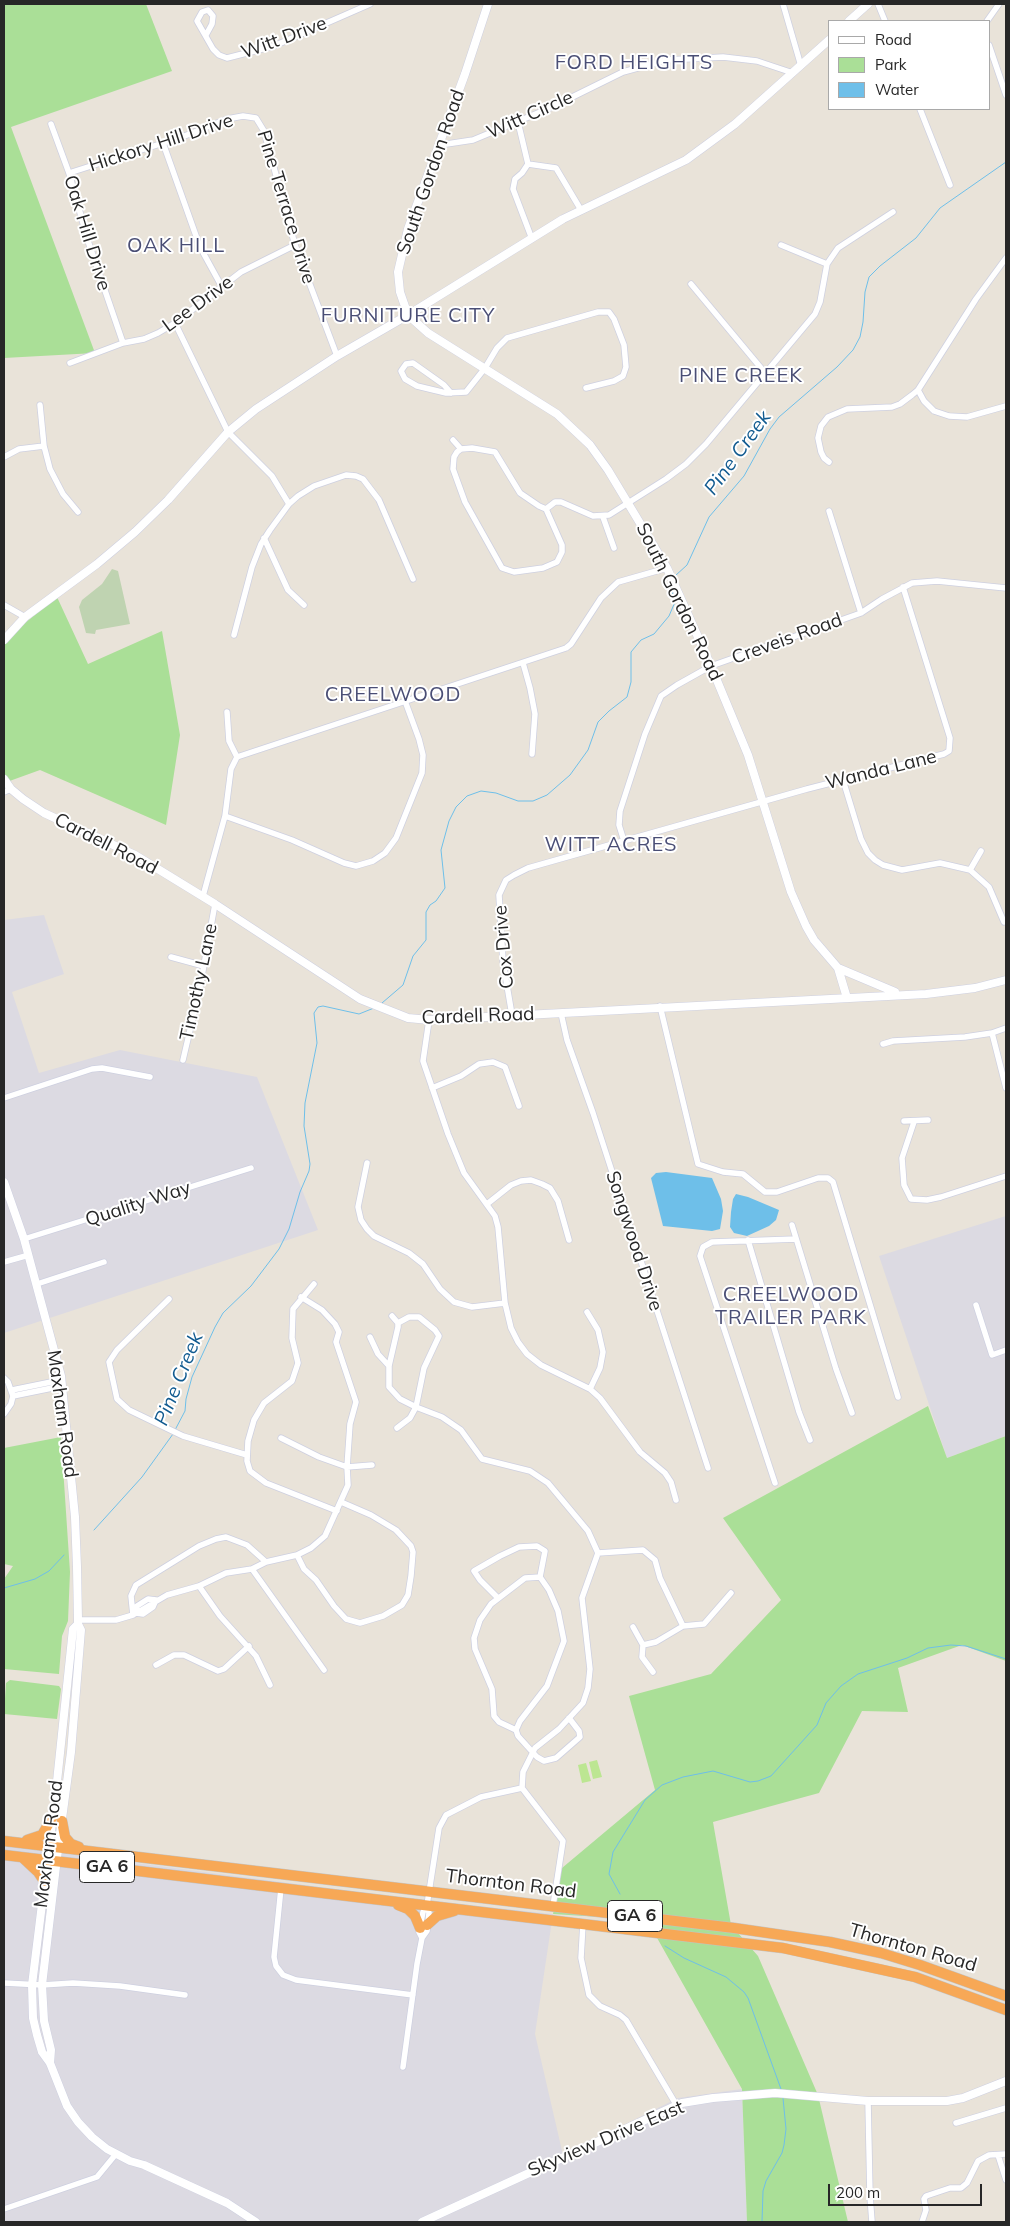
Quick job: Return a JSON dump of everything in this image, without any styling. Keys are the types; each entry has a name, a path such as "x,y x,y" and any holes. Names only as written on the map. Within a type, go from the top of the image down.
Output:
{"highway":[{"path":"17,1842 34,1839 42,1835 57,1819 68,1841 84,1850"},
{"name":"Thornton Road","path":"4,1840 737,1928 830,1942 914,1963 1006,1996"},
{"name":"Thornton Road","path":"4,1855 759,1944 839,1959 915,1977 1006,2010"},
{"path":"22,1857 38,1872 44,1881"},
{"path":"386,1900 412,1912 423,1931 437,1916 464,1909"}],"street":[{"name":"Witt Drive","path":"206,35 213,49 219,55 227,58 274,46 370,4"},
{"name":"South Gordon Road","path":"488,4 466,74 408,229 401,256 398,272 400,292 408,315 428,333 557,414 574,428 590,445 629,502 666,568 711,666 748,754 791,892 814,940 838,968 847,998"},
{"path":"783,4 801,66"},
{"path":"850,20 868,4"},
{"path":"878,4 885,20"},
{"path":"988,20 998,4"},
{"path":"4,640 25,617 97,564 135,532 168,500 228,432 256,409 337,356 581,210 686,160 735,124 828,41"},
{"path":"990,48 1006,95"},
{"name":"Witt Circle","path":"440,145 473,140 550,108 623,72 667,60 723,57 757,62 793,73"},
{"path":"920,110 950,185"},
{"name":"Hickory Hill Drive","path":"69,173 182,137 227,119 253,116"},
{"name":"Pine Terrace Drive","path":"253,116 260,121 264,131 295,245 337,356"},
{"path":"518,122 528,164 515,179 513,185 532,239"},
{"name":"Oak Hill Drive","path":"51,124 69,173 88,241 124,343"},
{"path":"163,143 200,247 222,287"},
{"path":"528,164 556,168 581,210"},
{"path":"546,509 555,502 562,502 590,515 603,517 686,464 720,429 815,314 820,302 827,264 838,248 893,212"},
{"name":"Lee Drive","path":"70,363 124,343 144,339 175,323 241,272 295,245"},
{"path":"781,245 827,264"},
{"path":"829,462 824,458 818,444 821,426 828,417 847,409 892,407 900,404 918,390 966,314 1006,258"},
{"path":"691,284 766,374"},
{"path":"451,393 444,385 413,363 406,364 401,371 405,379 417,386 451,393 466,392 485,368 497,348 507,338 598,312 609,312 614,319 624,346 626,367 623,376 614,381 586,388"},
{"path":"175,323 228,432 272,476 289,504"},
{"path":"918,390 924,401 934,411 956,418 967,417 1006,406"},
{"path":"40,405 44,446 50,469 63,494 78,512"},
{"path":"453,440 461,449 485,449 496,452 520,493 546,509 562,545 562,552 557,562 543,568 514,572 502,568 465,502 453,469 454,457 461,449"},
{"path":"4,457 19,449 44,446"},
{"path":"234,635 252,567 264,538 289,504 309,489 346,475 356,476 363,480 379,500 413,579"},
{"path":"829,511 861,613"},
{"path":"603,517 614,548"},
{"path":"264,538 288,590 304,605"},
{"path":"203,896 225,816 231,768 237,757 523,663 569,646 601,598 618,582 666,568"},
{"name":"Creveis Road","path":"624,841 620,828 620,811 656,704 661,696 676,684 711,666 861,613 904,587 921,581 1006,588"},
{"name":"Wanda Lane","path":"764,802 944,754 949,751 951,745 904,587"},
{"path":"4,605 25,617"},
{"path":"523,663 534,708 532,754"},
{"path":"225,816 292,840 344,863 356,866 373,862 384,853 396,838 422,773 424,761 419,739 405,701"},
{"path":"227,712 229,741 237,757"},
{"name":"Cardell Road","path":"4,779 8,791 44,812 135,855 203,896 367,1003 408,1018 429,1020 899,994"},
{"path":"843,780 861,839 868,853 883,865 902,870 940,863 970,870 988,887 1004,922"},
{"name":"Cox Drive","path":"512,1015 502,953 500,911 501,887 506,880 528,868 764,802"},
{"path":"970,870 981,851"},
{"name":"Timothy Lane","path":"183,1060 204,966 215,904"},
{"path":"171,958 204,966"},
{"path":"838,968 899,994 953,991 1006,980"},
{"path":"660,1006 698,1164 723,1172 743,1174 765,1192 777,1192 818,1178 828,1178 833,1182 898,1397"},
{"name":"Songwood Drive","path":"560,1013 567,1040 593,1113 708,1468"},
{"path":"429,1020 423,1062 464,1172 495,1216 498,1226 505,1303 511,1328 527,1354 548,1369 590,1389 600,1398 640,1452 665,1473 671,1482 676,1500"},
{"path":"883,1044 893,1041 992,1033 1006,1028"},
{"path":"992,1033 1006,1088"},
{"path":"432,1088 448,1082 479,1064 493,1062 505,1067 519,1106"},
{"path":"4,1098 92,1069 102,1068 150,1077"},
{"path":"904,1121 928,1120"},
{"path":"914,1122 902,1158 904,1185 911,1198 926,1200 941,1197 1006,1176"},
{"path":"367,1163 358,1207 361,1220 367,1229 374,1236 409,1253 423,1264 440,1289 454,1302 472,1307 505,1303"},
{"name":"Quality Way","path":"24,1240 251,1168"},
{"path":"487,1204 511,1185 521,1181 531,1180 542,1184 550,1188 558,1201 569,1240"},
{"name":"Maxham Road","path":"4,1182 37,1284 62,1383 75,1517 78,1622 81,1630 72,1749 57,1819 51,1860 42,1985 44,2021 51,2050 50,2063"},
{"path":"792,1225 836,1369 852,1413"},
{"path":"775,1483 700,1256 703,1247 712,1242 796,1239"},
{"path":"748,1240 799,1412 810,1440"},
{"path":"4,1262 28,1255"},
{"path":"37,1284 104,1262"},
{"path":"314,1284 301,1297 293,1309 292,1338 298,1363 292,1380 264,1402 254,1420 248,1441 246,1461 250,1471 266,1483 337,1511"},
{"path":"135,1614 137,1606 148,1599 156,1600 166,1595 199,1586 226,1573 252,1569 266,1562 297,1555 311,1548 325,1536 348,1484 347,1467 350,1424 356,1402 336,1342 339,1332 335,1324 322,1310 301,1297"},
{"path":"169,1298 117,1350 109,1362 117,1398 129,1410 183,1436 247,1455"},
{"path":"976,1305 992,1355 1006,1350"},
{"path":"587,1312 598,1330 603,1352 600,1368 590,1389"},
{"path":"392,1316 398,1323"},
{"path":"397,1428 410,1418 416,1407 424,1368 439,1336 435,1330 419,1317 409,1317 398,1323 389,1366 389,1387 400,1399 416,1407 442,1417 461,1430 482,1459 530,1471 548,1482 588,1531 598,1553 582,1598 590,1669 588,1688 583,1702 569,1718 532,1751 523,1772 522,1788 563,1841 553,1906"},
{"path":"370,1337 378,1354 389,1366"},
{"path":"4,1378 12,1393 11,1404 4,1414"},
{"path":"12,1393 62,1383"},
{"path":"281,1438 319,1457 347,1467 372,1465"},
{"path":"297,1555 304,1569 316,1580 334,1606 346,1619 360,1622 383,1616 402,1605 408,1595 411,1576 413,1552 411,1546 396,1530 341,1502"},
{"path":"135,1614 131,1596 136,1585 177,1561 198,1546 226,1537 247,1545 266,1562"},
{"path":"498,1598 474,1571 519,1547 537,1546 545,1551 540,1577 558,1611 564,1641 548,1686 520,1721 516,1730 518,1736 544,1761 556,1758 580,1737 580,1731 569,1718"},
{"path":"598,1553 643,1550 655,1560 660,1578 683,1626"},
{"path":"252,1569 324,1670"},
{"path":"516,1730 499,1722 494,1716 492,1689 475,1649 474,1638 480,1620 491,1604 525,1578 540,1577"},
{"path":"199,1586 220,1616 249,1646 270,1685"},
{"path":"643,1645 656,1642 683,1626 704,1624 731,1593"},
{"path":"78,1622 116,1620 135,1614 143,1614 153,1607 156,1600"},
{"name":"Maxham Road","path":"57,1819 73,1629 78,1622"},
{"path":"633,1627 643,1645 642,1657 653,1672"},
{"path":"156,1665 174,1655 184,1655 218,1672 224,1669 249,1646"},
{"path":"66,1698 70,1708 67,1742 72,1749"},
{"path":"402,2067 423,1931 429,1913 427,1905 439,1828 446,1815 481,1797 522,1788"},
{"name":"Maxham Road","path":"51,1860 44,1881 32,1984 33,2018 42,2052 50,2063 63,2097 78,2122 99,2143 116,2154 227,2203 256,2222"},
{"path":"281,1888 274,1957 276,1966 283,1976 296,1980 413,1996"},
{"path":"583,1924 581,1958 589,1995 600,2006 620,2015 626,2020 677,2106"},
{"path":"4,1983 42,1985 73,1983 120,1986 185,1995"},
{"name":"Skyview Drive East","path":"422,2222 677,2106 713,2098 775,2093 868,2101 948,2101 963,2098 1006,2081"},
{"path":"868,2101 872,2222"},
{"path":"956,2123 1006,2108"},
{"path":"4,2209 97,2177 116,2154"},
{"path":"922,2222 926,2210 924,2199 926,2196 950,2188 961,2188 967,2183 978,2161 989,2155 1006,2154"},
{"path":"998,2155 1006,2180"}],"shaded area":[{"path":"44,915 64,974 12,992 39,1073 120,1050 257,1077 318,1230 4,1333 4,920"},
{"path":"1006,1216 1006,1436 947,1458 879,1256"},
{"path":"4,1846 413,1899 553,1914 535,2034 563,2155 678,2098 742,2089 747,2222 4,2222"}],"green space":[{"path":"4,4 146,4 172,71 11,127 95,353 4,358"},
{"path":"112,569 118,571 130,624 96,630 95,634 86,633 79,607 82,600 102,584"},
{"path":"57,597 88,664 162,631 180,735 166,825 40,770 4,783 4,640"},
{"path":"928,1406 947,1458 1006,1436 1006,1661 962,1645 898,1668 908,1712 862,1711 819,1793 713,1822 731,1925 758,1956 818,2095 848,2222 747,2222 742,2089 647,1920 553,1914 562,1868 655,1790 629,1696 711,1674 781,1600 723,1518"},
{"path":"61,1437 70,1572 68,1621 62,1636 59,1674 4,1669 4,1579 13,1566 4,1564 4,1448"},
{"path":"10,1680 59,1686 61,1689 57,1719 4,1714 6,1683"},
{"path":"597,1760 602,1777 593,1779 589,1762"},
{"path":"586,1763 591,1781 582,1783 578,1765"}],"water":[{"path":"666,1172 712,1178 721,1199 723,1211 720,1229 712,1231 663,1226 651,1178 656,1173"},
{"path":"736,1194 779,1210 776,1220 769,1226 747,1236 734,1233 730,1227 733,1199"}],"waterway":[{"name":"Pine Creek","path":"675,576 687,565 709,517 744,476 770,429 779,417 837,367 853,350 860,337 865,292 869,277 916,238 940,208 1006,162"},
{"name":"Pine Creek","path":"382,1003 403,985 413,956 426,940 426,912 445,888 441,850 449,821 456,807 467,796 481,791 496,793 518,801 533,801 547,795 570,775 588,750 598,722 627,697 631,682 631,652 641,640 654,634 669,616 675,602 669,583"},
{"name":"Pine Creek","path":"175,1430 185,1411 192,1377 215,1327 223,1313 251,1286 279,1249 289,1229 300,1192 309,1171 310,1164 304,1126 305,1103 317,1043 314,1013 318,1007 323,1006 359,1014 374,1008"},
{"name":"Pine Creek","path":"94,1530 142,1477 173,1434"},
{"name":"Pine Creek","path":"4,1588 35,1579 49,1571 64,1555"},
{"path":"620,1894 609,1874 613,1852 645,1800 662,1785 683,1777 713,1771 750,1782 771,1776 817,1725 826,1703 841,1686 858,1674 907,1658 928,1648 951,1645 966,1646 1006,1659"},
{"path":"665,1946 684,1958 726,1977 744,1992 748,1998 781,2089"},
{"path":"762,2222 763,2191 766,2181 782,2153 784,2145 786,2129 783,2098"}],"district":[{"name":"FORD HEIGHTS","path":"634,63"},
{"name":"OAK HILL","path":"176,246"},
{"name":"FURNITURE CITY","path":"408,316"},
{"name":"PINE CREEK","path":"741,376"},
{"name":"CREELWOOD","path":"393,695"},
{"name":"WITT ACRES","path":"611,845"},
{"name":"CREELWOOD TRAILER PARK","path":"791,1306"}]}
